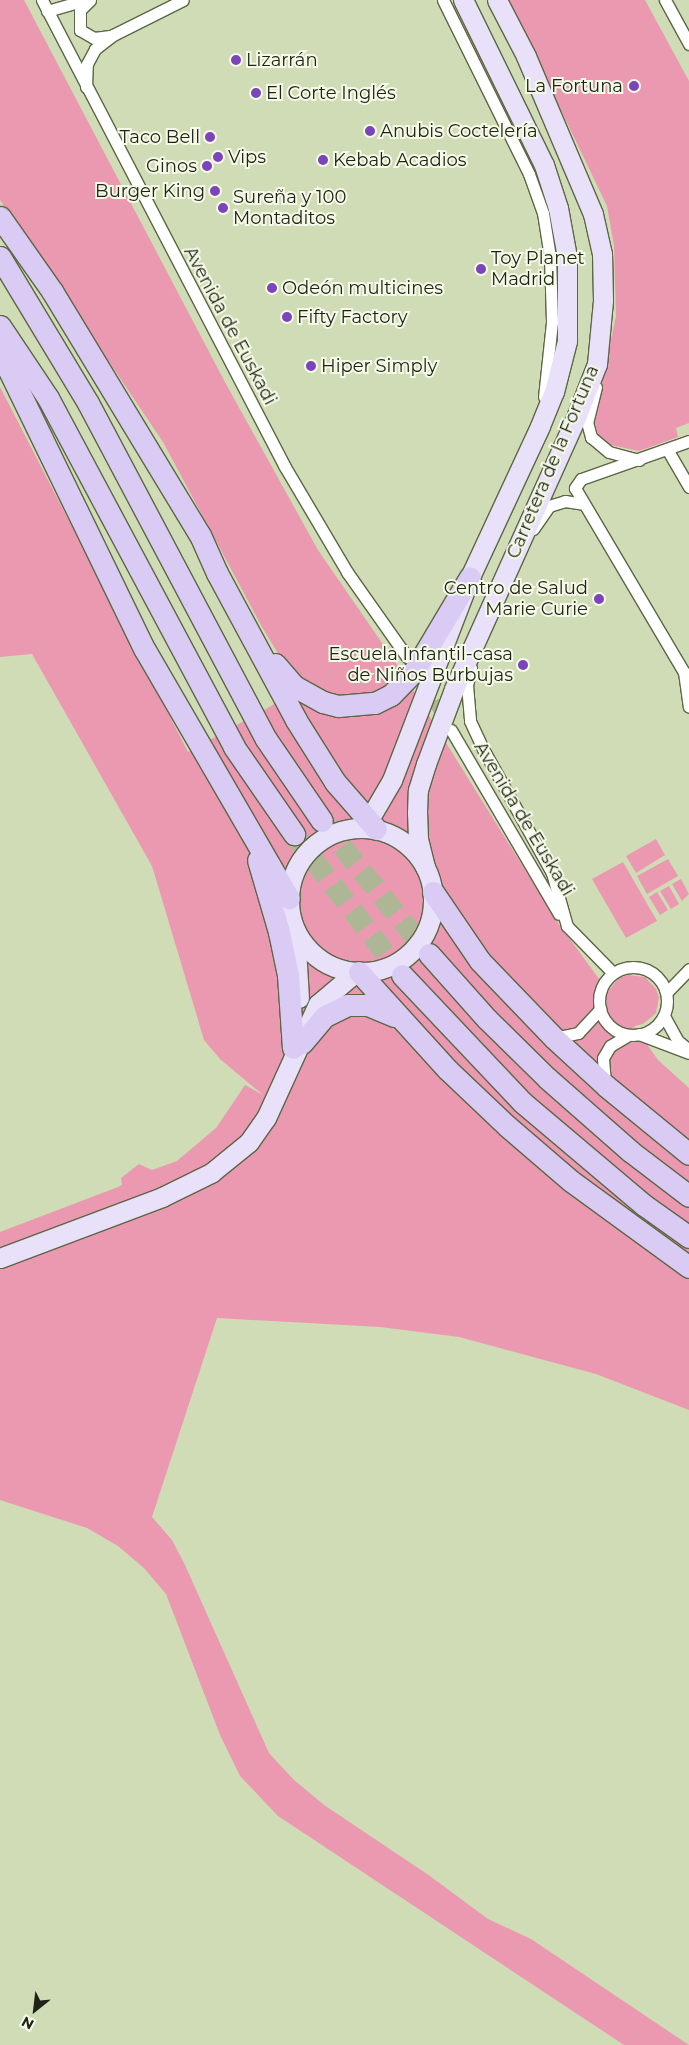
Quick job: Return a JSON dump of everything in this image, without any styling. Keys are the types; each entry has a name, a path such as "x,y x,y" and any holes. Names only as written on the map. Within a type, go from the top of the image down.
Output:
{"highway":[{"path":"0,217 52,291 200,535 217,573 301,728 335,782 370,827"},
{"path":"0,257 88,403 266,739 322,821"},
{"path":"0,326 48,398 234,747 294,834"},
{"path":"0,352 145,650 289,898"},
{"path":"217,573 284,675 306,694 338,706 375,703 403,685 470,577"},
{"path":"245,820 279,932 288,975 297,1046"},
{"path":"433,892 480,961 554,1038 606,1086 689,1154"},
{"path":"429,954 487,1019 547,1078 630,1150 689,1196"},
{"path":"357,972 448,1070 521,1138 579,1187 689,1267"},
{"path":"402,975 522,1102 644,1205 689,1238"},
{"path":"297,1046 325,1016 348,1005 368,1005 400,1019"}],"main road":[{"name":"Carretera de la Fortuna","path":"370,827 396,771 470,577 554,392 567,340 567,257 558,208 544,165 463,0"},
{"name":"Carretera de la Fortuna","path":"425,867 418,839 418,790 454,689 597,364 603,300 602,254 594,214 532,70 496,0"},
{"path":"295,928 306,946 322,960 357,972 386,968 413,950 430,924 433,892 425,867 402,840 370,827 332,834 310,849 295,872 289,898 295,928 299,1001 297,1046"},
{"path":"0,1258 162,1197 211,1173 249,1142 266,1118 286,1078 297,1046 318,1004 357,972"}],"street":[{"path":"44,5 85,0"},
{"path":"90,0 80,10 80,30 94,38 113,35"},
{"path":"86,89 87,64 95,49 113,35 183,0"},
{"path":"443,0 529,174 543,213 550,257 552,322 540,426"},
{"path":"665,0 689,44"},
{"name":"Avenida de Euskadi","path":"44,5 86,89 285,467 348,572 407,657"},
{"path":"597,364 588,432 609,452 638,460"},
{"path":"689,441 581,479 576,485 576,492 583,504 686,671 689,707"},
{"path":"666,449 689,487"},
{"path":"513,557 549,506 565,501 583,504"},
{"path":"484,623 466,685 470,721 552,873 567,926 612,973"},
{"name":"Avenida de Euskadi","path":"451,730 567,926"},
{"path":"606,1086 603,1058 610,1046 634,1034 654,1029 664,1016 667,992 662,982 645,968 628,967 612,973 600,989 600,1009 610,1026 634,1034 689,1052"},
{"path":"667,992 689,969"},
{"path":"554,1038 578,1033 600,1009"},
{"path":"664,1016 678,1041 689,1052"}],"shaded area":[{"path":"0,0 24,0 226,384 318,550 402,672 558,923 608,991 619,978 628,975 645,977 656,989 659,997 656,1013 643,1024 634,1026 658,1060 689,1088 689,1410 596,1374 459,1337 380,1327 217,1318 152,1517 172,1540 185,1565 269,1753 293,1779 324,1805 430,1876 488,1919 531,1939 689,2045 624,2045 278,1816 240,1776 220,1735 166,1594 144,1568 118,1546 87,1528 0,1500 0,1232 118,1187 122,1185 121,1178 139,1164 152,1170 177,1161 216,1128 245,1085 263,1095 220,1059 204,1040 152,866 32,654 0,657 0,387 188,752 307,686 285,665 262,627 163,442 0,200"},
{"path":"508,0 645,0 689,81 689,423 676,428 678,437 639,451 611,445 599,437 594,421 616,316 614,246 607,206"},
{"path":"656,839 665,855 636,873 626,856"},
{"path":"668,859 678,876 647,894 637,876"},
{"path":"623,862 657,921 626,938 592,879"},
{"path":"681,879 689,894 682,901 672,884"},
{"path":"669,886 679,904 671,909 660,891"},
{"path":"657,892 668,910 660,915 649,897"}],"tunnel":[{"path":"425,687 445,720"},
{"path":"322,821 429,954"},
{"path":"294,834 402,975"}],"place":[{"name":"Lizarrán","path":"236,60"},
{"name":"La Fortuna","path":"634,86"},
{"name":"El Corte Inglés","path":"256,93"},
{"name":"Anubis Coctelería","path":"370,131"},
{"name":"Taco Bell","path":"210,137"},
{"name":"Vips","path":"218,157"},
{"name":"Kebab Acadios","path":"323,160"},
{"name":"Ginos","path":"207,166"},
{"name":"Burger King","path":"215,191"},
{"name":"Sureña y 100 Montaditos","path":"223,208"},
{"name":"Toy Planet Madrid","path":"481,269"},
{"name":"Odeón multicines","path":"272,288"},
{"name":"Fifty Factory","path":"287,317"},
{"name":"Hiper Simply","path":"311,366"},
{"name":"Centro de Salud Marie Curie","path":"599,599"},
{"name":"Escuela Infantil-casa de Niños Burbujas","path":"523,665"}]}
